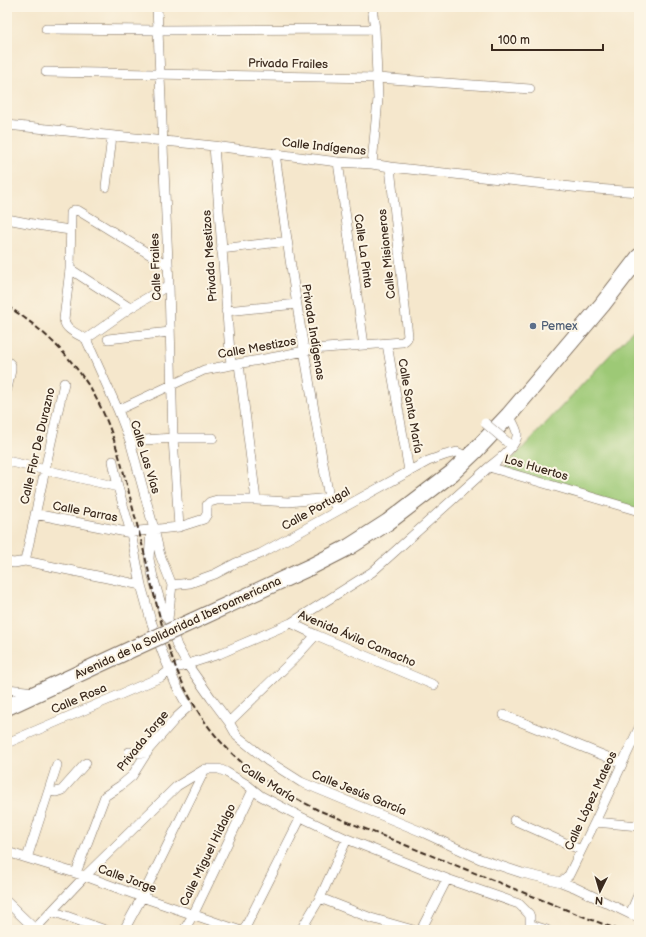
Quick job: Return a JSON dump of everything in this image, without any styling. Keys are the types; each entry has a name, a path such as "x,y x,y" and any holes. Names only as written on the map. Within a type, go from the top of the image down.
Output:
{"highway":[{"path":"468,458 509,415 602,305 639,258"},
{"name":"Avenida de la Solidaridad Iberoamericana","path":"7,707 310,567 348,547 388,522 452,473 468,458"}],"street":[{"name":"Calle Frailes","path":"157,7 169,285 173,438 179,527"},
{"path":"372,7 375,29 378,99 372,164"},
{"path":"46,29 375,29"},
{"name":"Privada Frailes","path":"46,72 377,78 530,89"},
{"name":"Calle Indígenas","path":"7,125 162,140 338,162 372,164 581,188 639,192"},
{"path":"106,187 112,136"},
{"name":"Privada Mestizos","path":"214,146 226,311 256,500"},
{"name":"Privada Indígenas","path":"275,153 304,351 329,498"},
{"name":"Calle La Pinta","path":"338,162 364,345"},
{"name":"Calle Misioneros","path":"390,167 407,338"},
{"path":"167,265 79,211 74,210 71,213 70,269 64,319 65,324 68,328 86,339 130,308 169,285"},
{"path":"7,219 70,230"},
{"path":"221,249 287,241"},
{"path":"70,269 130,308"},
{"path":"226,311 297,304"},
{"path":"108,339 170,332"},
{"name":"Calle Mestizos","path":"118,410 204,370 313,349 387,344 402,342 407,338"},
{"name":"Calle Las Vías","path":"86,339 118,410 130,441 160,556 172,585"},
{"name":"Calle Santa María","path":"387,344 409,472"},
{"path":"7,389 11,370 9,363"},
{"name":"Calle Flor De Durazno","path":"24,561 64,383"},
{"name":"Los Huertos","path":"489,467 510,449 516,440 517,432 509,415"},
{"path":"486,423 507,442"},
{"path":"130,441 173,438 212,438"},
{"name":"Calle Portugal","path":"172,585 190,583 215,574 236,562 260,554 428,461 457,452 468,458"},
{"path":"7,461 118,487"},
{"path":"113,461 118,487 131,533 141,585 154,628 170,670"},
{"path":"291,623 372,572 489,467"},
{"name":"Los Huertos","path":"489,467 639,511"},
{"path":"256,500 288,502 329,498 339,510"},
{"name":"Calle Parras","path":"35,514 131,533 179,527 204,519 207,505 210,502 217,500 256,500"},
{"path":"153,530 149,559 164,614 168,619"},
{"path":"7,562 14,564 24,561 141,585"},
{"name":"Calle Jesús García","path":"172,585 168,619 177,646 187,664 230,722 237,736 268,761 301,782 422,832 480,859 522,873 561,882 635,916"},
{"name":"Avenida Ávila Camacho","path":"161,677 170,670 218,654 291,623 434,685"},
{"path":"230,722 295,658 316,635"},
{"name":"Privada Jorge","path":"80,875 105,796 132,776 147,753 176,717 188,707 176,686 170,670"},
{"name":"Calle Rosa","path":"7,743 161,677"},
{"path":"7,689 38,693"},
{"path":"504,715 622,763"},
{"name":"Calle López Mateos","path":"561,882 569,876 639,728"},
{"path":"129,752 147,753"},
{"path":"49,791 56,792 62,790 86,763"},
{"path":"27,858 57,765"},
{"path":"7,902 34,930 52,911 80,875 177,786 205,769"},
{"path":"124,930 142,897 205,769"},
{"name":"Calle María","path":"205,769 219,769 226,772 246,784 261,796 346,839 447,879 519,904 529,914 530,924"},
{"name":"Calle Miguel Hidalgo","path":"184,930 193,915 253,790"},
{"path":"244,930 301,817"},
{"path":"514,820 581,850"},
{"path":"595,822 639,826"},
{"path":"302,928 320,898 346,839"},
{"name":"Calle Jorge","path":"7,852 80,875 238,930"},
{"path":"421,930 447,879"},
{"path":"635,916 639,894"},
{"path":"320,898 371,918 413,930"},
{"path":"52,911 105,930"},
{"path":"530,924 547,930"}],"green space":[{"path":"639,324 639,510 501,471"}],"railway":[{"path":"7,306 36,327 62,351 74,365 94,394 102,410 119,457 160,618 174,664 196,708 212,731 230,752 263,779 318,810 619,930"}],"place":[{"name":"Pemex","path":"533,326"}]}
